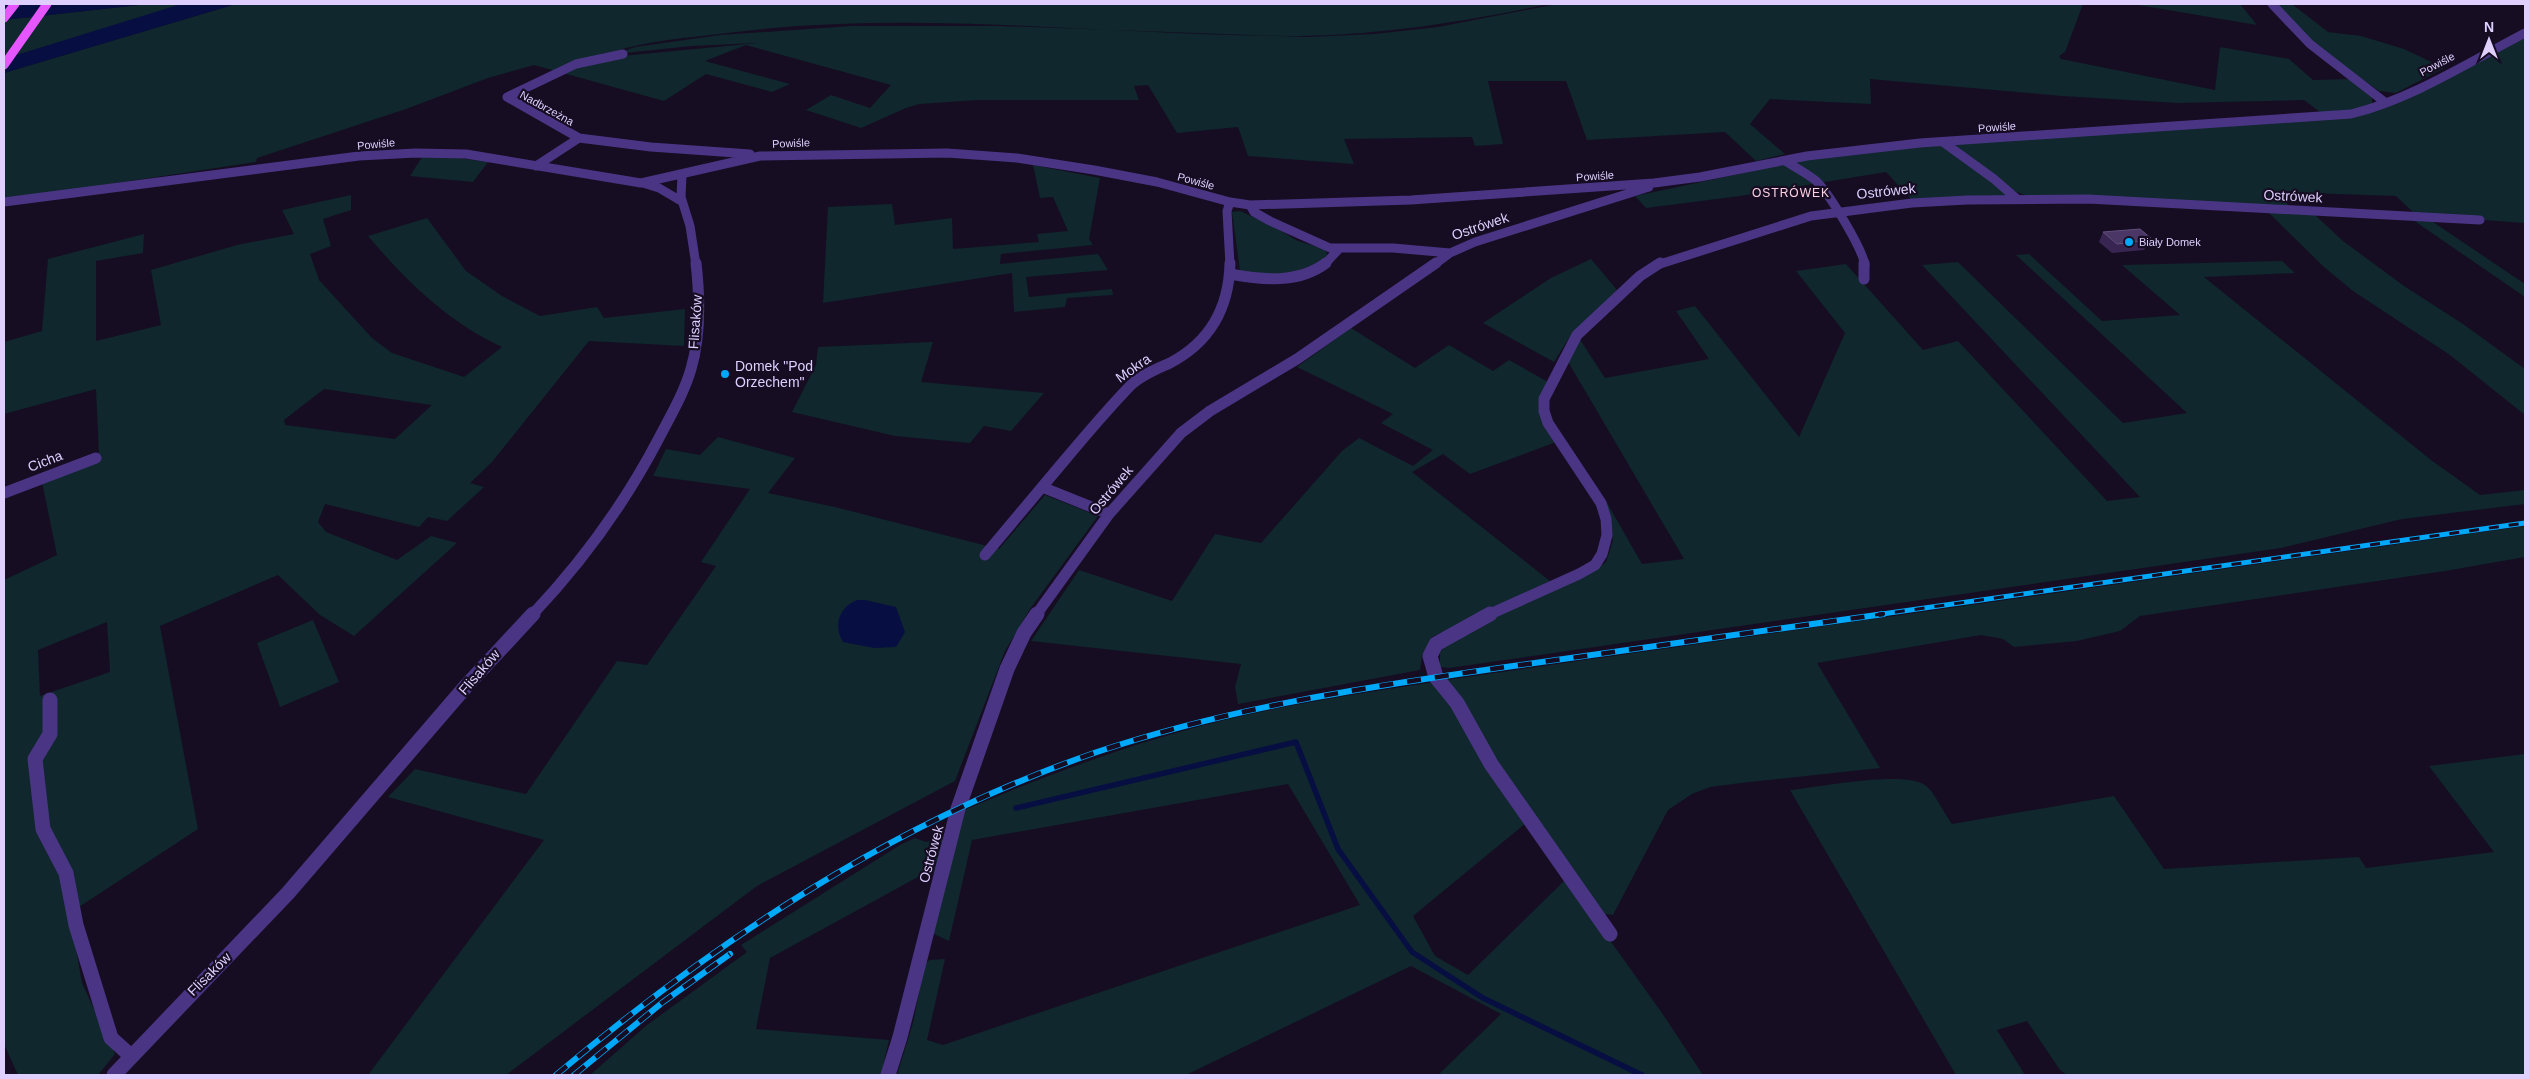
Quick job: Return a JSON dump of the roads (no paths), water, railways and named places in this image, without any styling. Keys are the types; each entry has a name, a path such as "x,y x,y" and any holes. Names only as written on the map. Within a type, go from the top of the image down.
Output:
{"main road":[{"path":"4,18 14,4"},
{"path":"4,65 47,4"}],"street":[{"path":"2272,4 2310,44 2386,103"},
{"name":"Powiśle","path":"4,202 99,188 393,154 466,154 641,182 682,175 760,156 947,153 1018,158 1142,179 1230,202 1250,205 1438,199 1654,183 1700,177 1836,152 1943,142 2334,116 2358,112 2386,103 2525,33"},
{"name":"Nadbrzeżna","path":"623,54 576,64 508,97 579,138 651,148 760,156"},
{"path":"536,166 579,138"},
{"path":"1943,142 2017,198"},
{"path":"1785,161 1816,181 1853,236 1863,254 1864,279"},
{"name":"Flisaków","path":"114,1075 321,855 493,656 572,570 601,535 630,490 682,392 691,368 695,346 697,286 692,232 678,186 682,175"},
{"path":"641,182 659,188 681,201"},
{"name":"Ostrówek","path":"888,1075 900,1037 958,809 1006,669 1024,634 1109,514 1181,433 1210,411 1297,359 1400,290 1450,253 1475,242 1644,190 1654,183"},
{"name":"Ostrówek","path":"1610,934 1491,764 1457,703 1436,677 1430,656 1436,644 1451,634 1516,601 1579,574 1595,565 1602,554 1607,535 1606,518 1602,503 1559,441 1544,411 1544,399 1574,340 1651,267 1768,228 1835,211 1912,203 2017,198 2088,199 2480,220"},
{"name":"Mokra","path":"985,555 1132,384 1186,354 1208,335 1217,320 1230,274 1227,211 1230,202"},
{"path":"1250,205 1254,212 1304,238 1338,249 1394,248 1450,253"},
{"path":"1230,274 1268,279 1301,276 1327,264 1338,249"},
{"name":"Cicha","path":"4,493 96,458"},
{"path":"1042,487 1109,514"},
{"path":"50,700 50,734 35,759 43,829 66,873 76,925 111,1038 130,1056"}],"waterway":[{"path":"1016,808 1296,742 1338,849 1412,952 1483,998 1642,1075"}],"railway":[{"path":"1875,615 2525,523"},
{"path":"556,1075 681,977 745,931 812,888 950,812 1023,780 1097,752 1199,722 1355,690 1884,614"},
{"path":"574,1075 663,1002 730,954"}],"place":[{"name":"Biały Domek","path":"2129,242"},
{"name":"Domek \"Pod Orzechem\"","path":"725,374"}],"district":[{"name":"OSTRÓWEK","path":"1791,193"}]}
